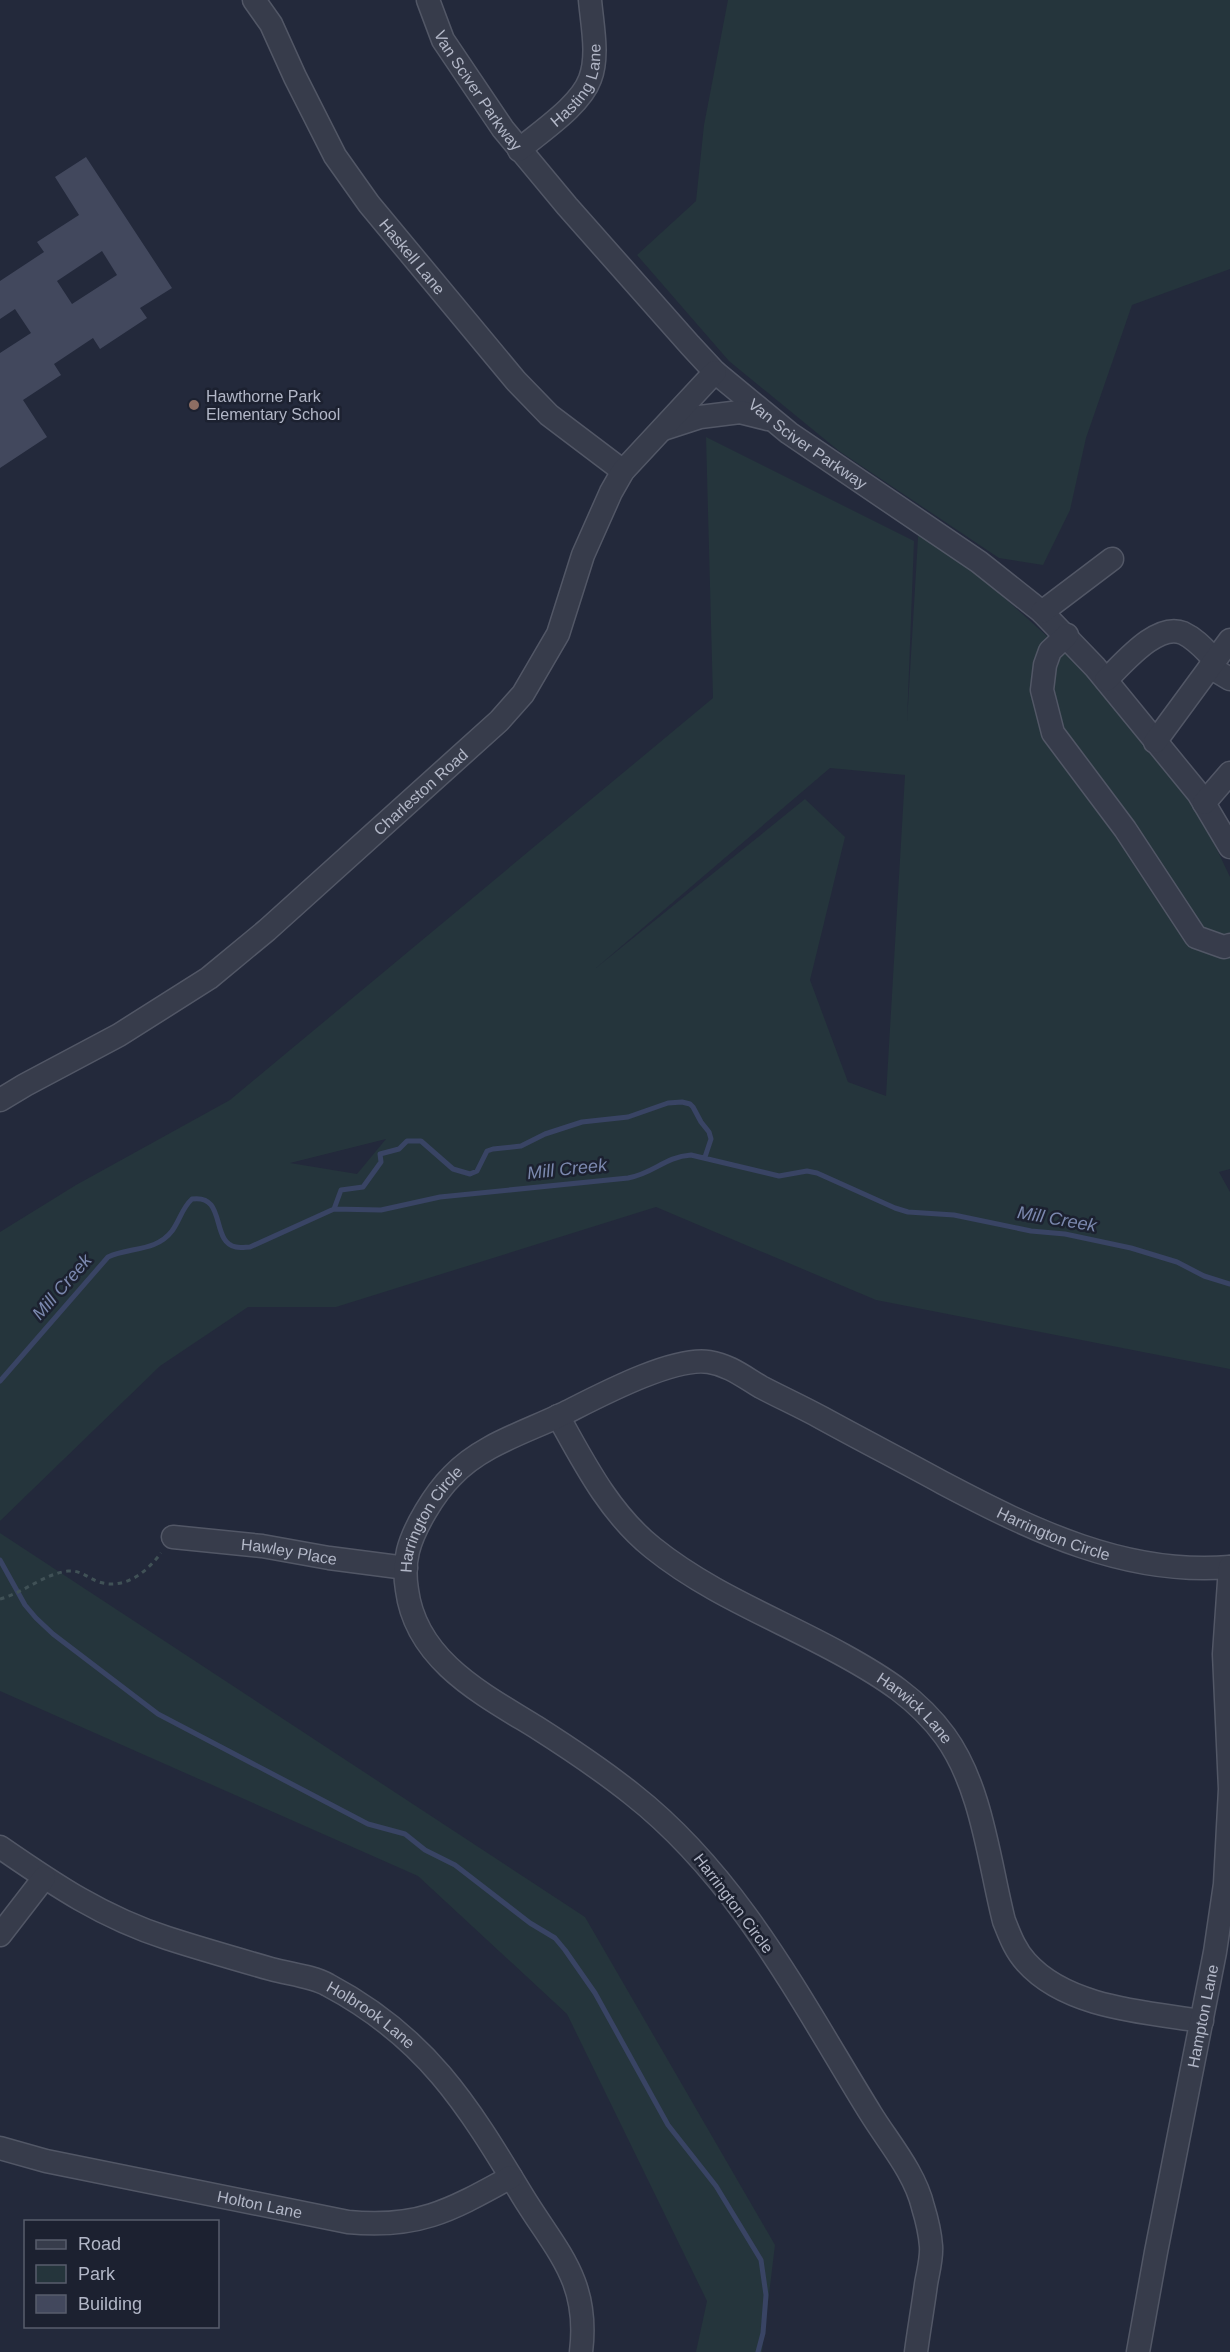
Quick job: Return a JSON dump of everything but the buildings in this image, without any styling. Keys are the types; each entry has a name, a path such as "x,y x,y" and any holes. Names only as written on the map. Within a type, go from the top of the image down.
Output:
{"street":[{"name":"Haskell Lane","path":"254,0 271,24 335,156 369,204 516,381 549,415 623,471"},
{"name":"Van Sciver Parkway","path":"428,0 443,40 478,94 519,150 661,315 716,372 772,420 854,479 979,562 1067,635 1204,803 1230,847"},
{"name":"Hasting Lane","path":"519,150 579,98 591,78 594,59 590,0"},
{"name":"Charleston Road","path":"0,1100 25,1084 119,1035 209,978 267,930 499,721 523,694 558,634 587,546 623,471 716,372"},
{"path":"659,431 700,417 740,412 772,420"},
{"path":"1042,612 1112,559"},
{"path":"1106,680 1149,639 1165,632 1180,632 1196,641 1213,664 1230,679"},
{"path":"1067,635 1050,651 1045,665 1042,690 1053,733 1125,829 1196,937 1224,947 1230,945"},
{"path":"1155,742 1230,640"},
{"path":"1204,803 1230,773"},
{"name":"Harrington Circle","path":"915,2352 932,2249 922,2200 902,2162 764,1942 700,1856 656,1813 583,1758 462,1681 443,1662 417,1623 408,1598 407,1552 439,1492 454,1473 474,1458 525,1431 635,1380 676,1366 703,1360 729,1367 778,1396 973,1500 1052,1537 1107,1555 1135,1561 1193,1567 1230,1567"},
{"name":"Harwick Lane","path":"558,1416 604,1493 651,1547 717,1590 810,1637 893,1684 912,1698 930,1717 960,1760 971,1786 1004,1921 1013,1943 1024,1960 1039,1975 1057,1987 1099,2003 1202,2021"},
{"name":"Hawley Place","path":"173,1537 262,1546 406,1568"},
{"name":"Hampton Lane","path":"1138,2352 1221,1917 1228,1852 1230,1769 1224,1654 1230,1567"},
{"name":"Holbrook Lane","path":"0,1847 87,1905 130,1924 246,1962 326,1984 372,2012 414,2045 433,2065 483,2130 552,2238 573,2278 583,2321 581,2352"},
{"path":"0,1935 45,1878"},
{"name":"Holton Lane","path":"0,2148 46,2161 348,2222 376,2225 403,2224 429,2218 452,2209 512,2177"}],"path":[{"path":"0,1599 67,1571 80,1572 98,1581 115,1585 132,1580 152,1566 173,1537"}],"green space":[{"path":"728,0 1230,0 1230,269 1132,305 1086,438 1070,510 1043,565 999,558 839,451 729,361 637,255 696,201 704,125"},
{"path":"706,437 914,541 907,722 919,521 1167,744 1230,877 1230,1169 1219,1172 1230,1192 1230,1369 876,1300 656,1207 336,1307 248,1307 160,1366 0,1521 0,1232 76,1185 230,1100 713,698","holes":["830,768 905,775 886,1096 848,1082 810,980 845,837 805,799 596,968","386,1139 357,1174 290,1163"]},
{"path":"0,1533 585,1917 775,2245 762,2352 696,2352 707,2301 567,2014 418,1876 0,1691"}],"waterway":[{"path":"334,1209 341,1190 363,1187 381,1162 380,1154 399,1149 407,1141 421,1141 453,1169 470,1174 477,1171 487,1151 521,1146 545,1134 582,1122 628,1117 668,1103 682,1102 693,1107 711,1139 705,1157"},
{"name":"Mill Creek","path":"0,1381 108,1257 150,1246 166,1238 192,1199 203,1199 210,1204 223,1237 228,1243 238,1247 250,1247 334,1209 381,1210 440,1197 628,1178 682,1156 691,1155 779,1176 807,1171 817,1173 908,1212 954,1215 1131,1248 1177,1262 1204,1276 1230,1284"},
{"path":"0,1560 25,1605 36,1618 53,1634 158,1714 368,1824 405,1834 425,1850 455,1865 530,1923 555,1938 595,1993 668,2125 716,2186 761,2260 766,2295 763,2333 758,2352"}],"place":[{"name":"Hawthorne Park Elementary School","path":"194,405"}]}
